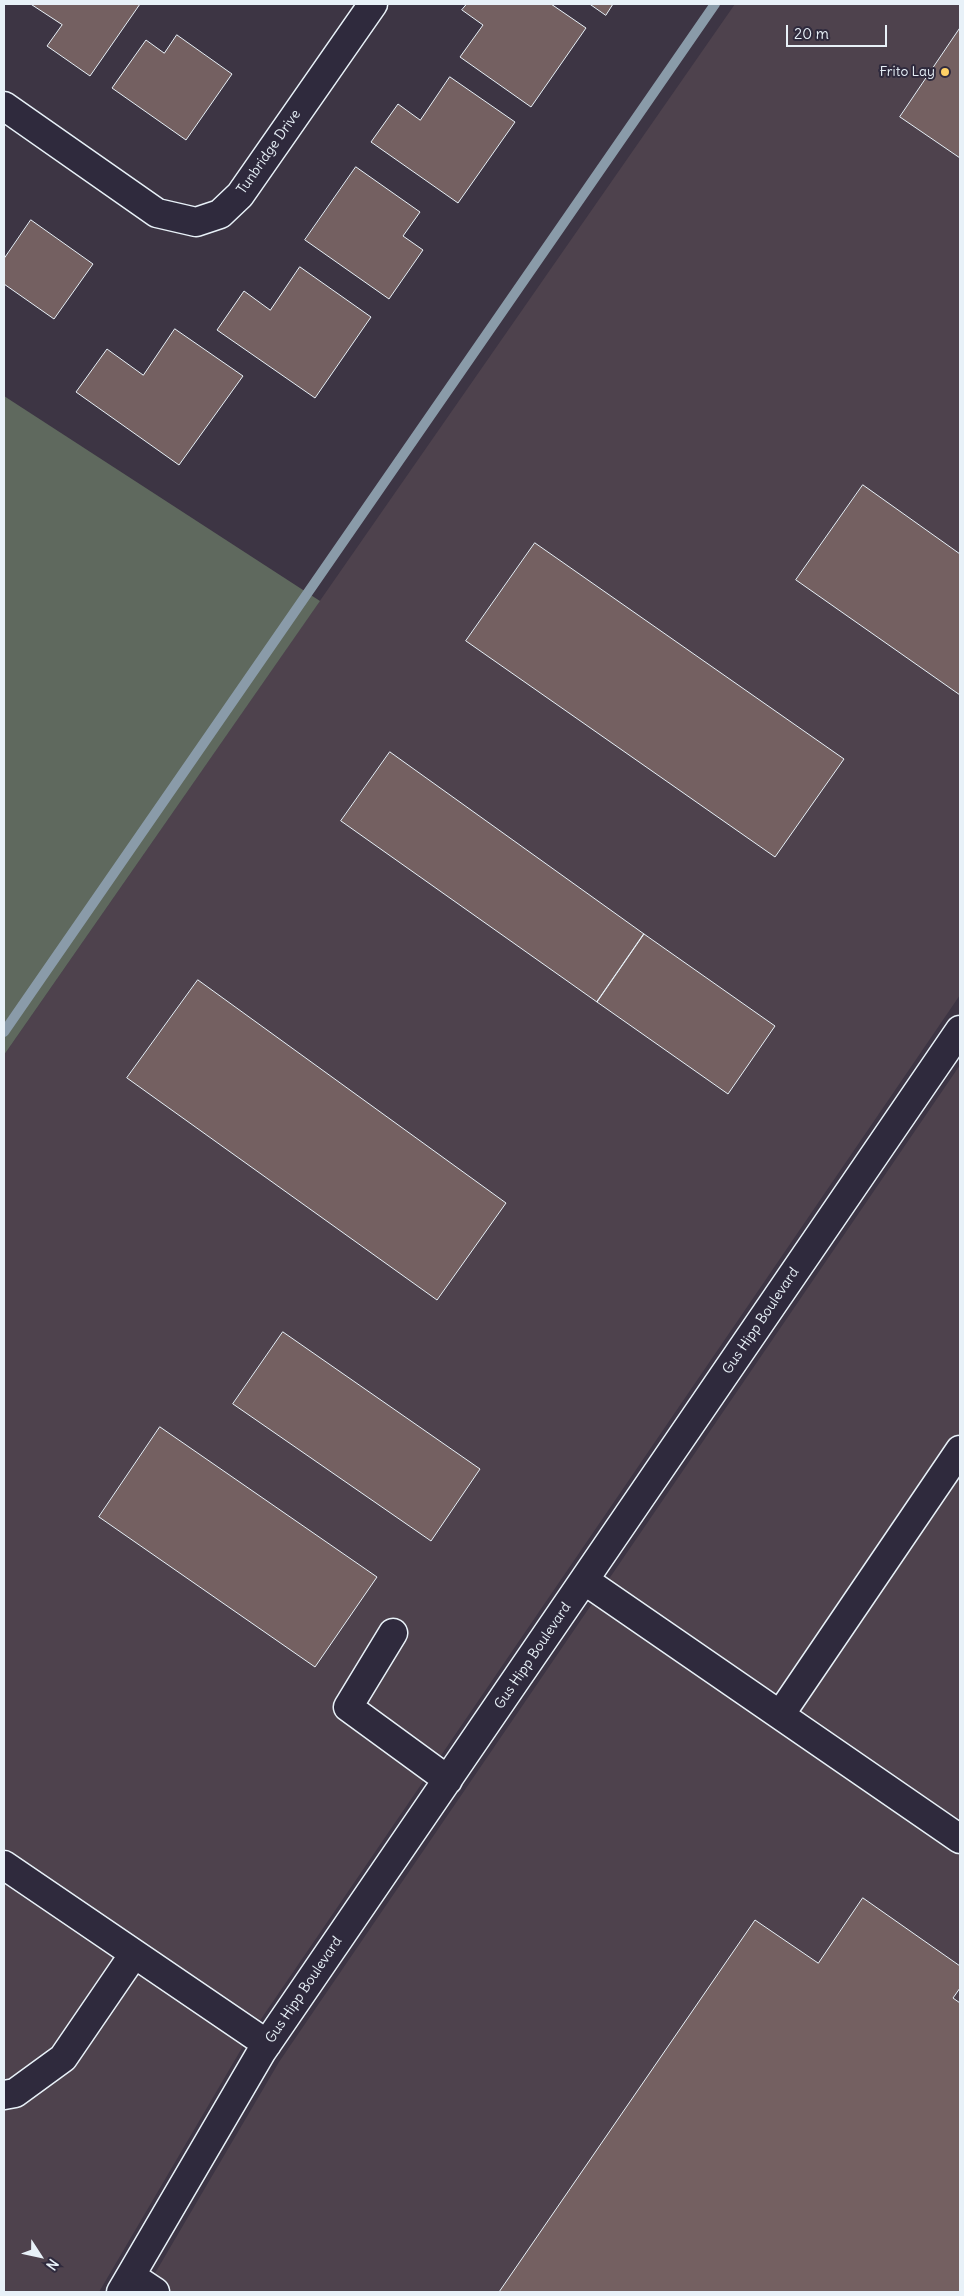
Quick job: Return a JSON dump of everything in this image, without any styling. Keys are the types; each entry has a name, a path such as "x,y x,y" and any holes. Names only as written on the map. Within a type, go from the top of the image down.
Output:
{"street":[{"name":"Tunbridge Drive","path":"4,106 157,213 196,222 220,214 240,194 373,4"},
{"name":"Gus Hipp Boulevard","path":"126,2284 267,2044 960,1030"},
{"path":"780,1715 960,1450"},
{"path":"584,1580 960,1839"},
{"path":"393,1633 348,1707 448,1780"},
{"path":"4,1865 267,2044"},
{"path":"4,2095 15,2093 63,2058 134,1954"},
{"path":"126,2284 155,2292"}],"shaded area":[{"path":"735,4 960,4 960,995 246,2041 99,2292 4,2292 4,1055"},
{"path":"4,396 320,601 4,1055"},
{"path":"960,1065 960,2292 144,2292 279,2062"}],"building":[{"path":"31,4 140,4 90,76 47,46 62,25"},
{"path":"467,4 551,4 586,28 531,107 460,57 483,25 462,10"},
{"path":"590,4 613,4 606,15"},
{"name":"Frito Lay","path":"960,28 960,158 900,117"},
{"path":"177,35 232,74 186,140 112,88 146,40 164,53"},
{"path":"450,77 515,122 458,203 371,142 398,104 420,120"},
{"path":"356,167 420,212 403,236 423,250 389,299 305,240"},
{"path":"31,220 93,264 54,319 4,284 4,259"},
{"path":"300,267 371,317 315,398 217,330 244,291 270,310"},
{"path":"175,329 243,376 179,465 76,392 107,349 143,375"},
{"path":"863,485 960,554 960,695 796,580"},
{"path":"535,543 844,759 775,857 466,641"},
{"path":"390,752 644,934 597,1002 341,821"},
{"path":"644,934 775,1026 728,1094 597,1002"},
{"path":"198,980 506,1203 437,1300 127,1078"},
{"path":"283,1332 480,1469 431,1541 233,1404"},
{"path":"160,1427 377,1577 315,1667 99,1517"},
{"path":"863,1898 960,1966 960,1988 953,1998 960,2003 960,2292 499,2292 755,1920 818,1963"}],"waterway":[{"path":"4,1032 715,4"}],"place":[{"name":"Frito Lay","path":"945,72"}]}
